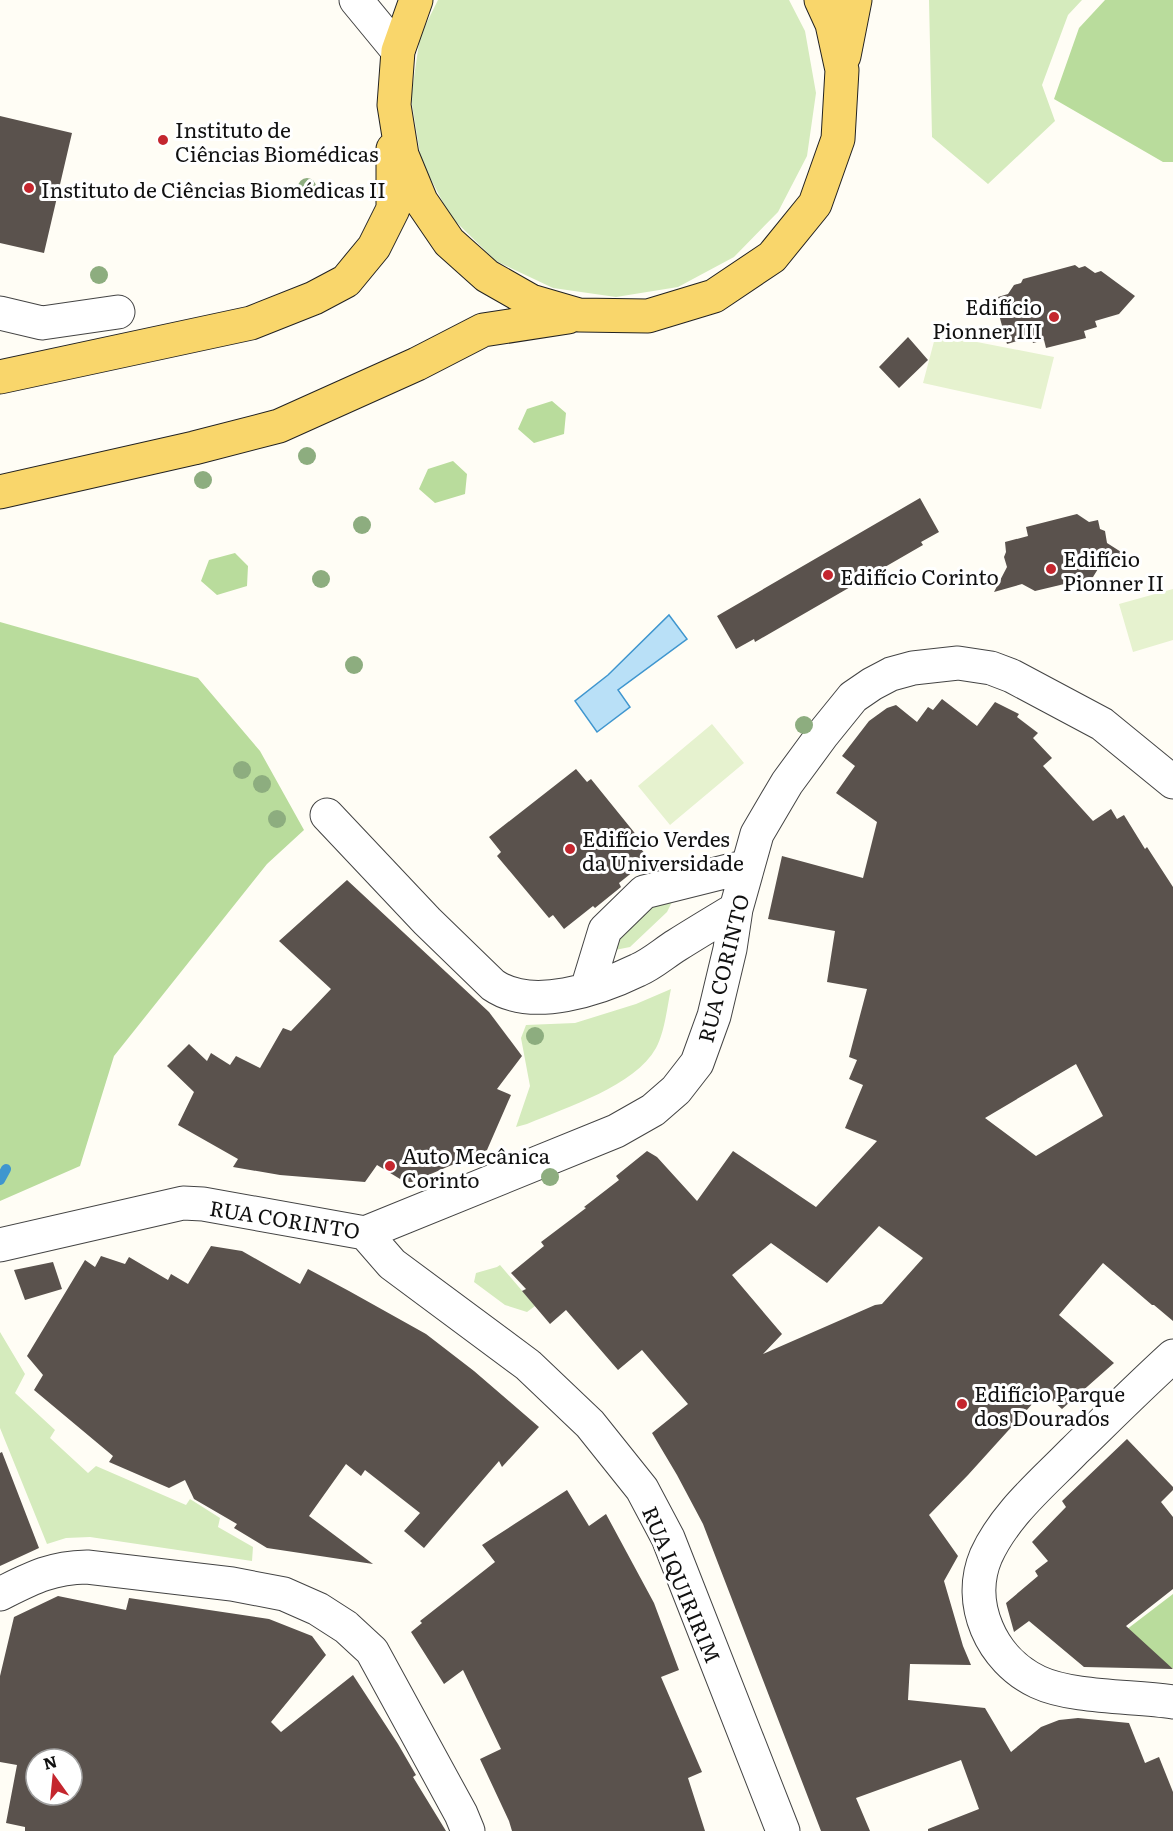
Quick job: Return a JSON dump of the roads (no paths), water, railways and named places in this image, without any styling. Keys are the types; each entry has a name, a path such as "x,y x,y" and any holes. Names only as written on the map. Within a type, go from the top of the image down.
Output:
{"main road":[{"path":"0,377 251,323 314,298 346,281 374,247 393,209 394,105 398,51 416,0"},
{"path":"821,0 832,24 842,70"},
{"path":"0,492 194,448 279,426 417,364 483,330 579,315 648,316 714,296 772,257 814,204 838,139 842,70 855,0"},
{"path":"394,105 402,155 421,201 449,242 487,276 531,301 579,315"}],"street":[{"path":"356,0 398,51"},
{"path":"0,313 42,323 118,312"},
{"name":"RUA CORINTO","path":"0,1245 183,1203 203,1204 365,1233 616,1131 653,1110 675,1090 697,1063 714,1016 736,909 757,834 787,783 853,698 891,674 913,668 958,663 990,668 1012,676 1102,724 1173,782"},
{"path":"327,815 427,921 498,989 518,997 534,998 587,989 639,970 736,909"},
{"path":"587,989 605,930 644,892 748,866"},
{"name":"RUA IQUIRIRIM","path":"365,1233 392,1264 436,1299 528,1365 590,1424 642,1489 668,1538 783,1831"},
{"path":"1173,1356 1046,1479 1006,1523 987,1556 978,1582 980,1607 988,1634 1001,1653 1016,1668 1038,1682 1068,1691 1173,1702"},
{"path":"0,1594 46,1572 87,1567 232,1584 284,1593 318,1609 346,1627 372,1651 461,1814 468,1831"}],"water":[{"path":"669,615 687,639 618,690 630,707 597,732 575,701 608,675"}],"waterway":[{"path":"0,1180 6,1169"}],"place":[{"name":"Instituto de Ciências Biomédicas","path":"163,140"},
{"name":"Instituto de Ciências Biomédicas II","path":"29,188"},
{"name":"Edifício Pionner III","path":"1054,317"},
{"name":"Edifício Pionner II","path":"1051,569"},
{"name":"Edifício Corinto","path":"828,575"},
{"name":"Edifício Verdes da Universidade","path":"570,849"},
{"name":"Auto Mecânica Corinto","path":"390,1166"},
{"name":"Edifício Parque dos Dourados","path":"962,1404"}]}
